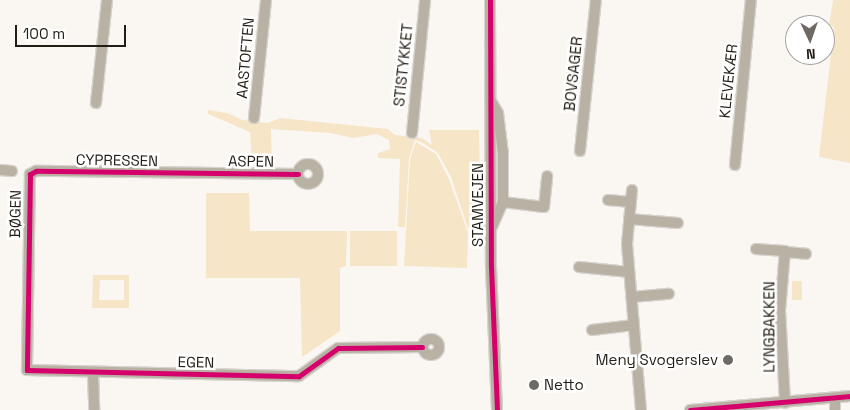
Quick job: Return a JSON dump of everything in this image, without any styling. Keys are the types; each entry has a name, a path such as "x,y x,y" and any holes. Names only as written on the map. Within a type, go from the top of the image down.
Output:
{"street":[{"path":"96,103 107,0"},
{"name":"AASTOFTEN","path":"254,118 266,0"},
{"name":"STISTYKKET","path":"412,133 425,0"},
{"name":"STAMVEJEN","path":"490,0 491,230 497,410"},
{"name":"BOVSAGER","path":"580,151 596,0"},
{"name":"KLEVEKÆR","path":"734,165 752,0"},
{"path":"490,100 498,113 502,134 503,202 491,230"},
{"path":"0,170 12,171"},
{"name":"CYPRESSEN","path":"30,174 36,171 204,173"},
{"name":"ASPEN","path":"204,173 298,174"},
{"name":"BØGEN","path":"26,322 30,174"},
{"path":"503,202 544,207 547,176"},
{"path":"632,190 627,244 641,410"},
{"path":"608,200 631,202"},
{"path":"629,219 678,223"},
{"path":"756,249 806,254"},
{"name":"LYNGBAKKEN","path":"785,252 780,310 785,403"},
{"path":"578,267 630,272"},
{"path":"632,297 669,294"},
{"name":"EGEN","path":"26,322 27,370 93,373 299,376 338,348 347,346 422,347"},
{"path":"592,330 634,325"},
{"path":"93,373 94,410"},
{"path":"690,410 850,396"},
{"path":"835,398 835,410"}],"shaded area":[{"path":"833,0 850,0 850,163 819,157 830,65 835,65 835,15 831,15"},
{"path":"208,110 227,113 243,120 267,123 281,118 388,129 395,135 422,138 432,145 429,130 479,130 480,178 477,203 474,203 475,228 468,228 451,177 438,153 423,143 415,140 409,158 405,227 398,227 400,159 378,158 378,153 390,149 389,140 377,134 353,138 330,133 271,129 272,163 252,159 250,132 208,114"},
{"path":"416,142 436,154 449,179 468,233 467,268 404,266 410,159"},
{"path":"206,193 249,193 250,231 347,231 346,266 340,268 340,331 302,357 300,278 206,278"},
{"path":"350,231 397,231 397,266 350,266"},
{"path":"93,275 129,275 129,308 92,308","holes":["100,280 124,280 124,300 99,300"]},
{"path":"792,281 802,281 802,300 792,300"}],"cycle path":[{"path":"490,0 491,267 497,410"},
{"path":"298,174 36,171 30,174 27,370 299,376 338,348 422,347"},
{"path":"690,410 850,396"}],"place":[{"name":"Meny Svogerslev","path":"728,360"},
{"name":"Netto","path":"534,385"}]}
